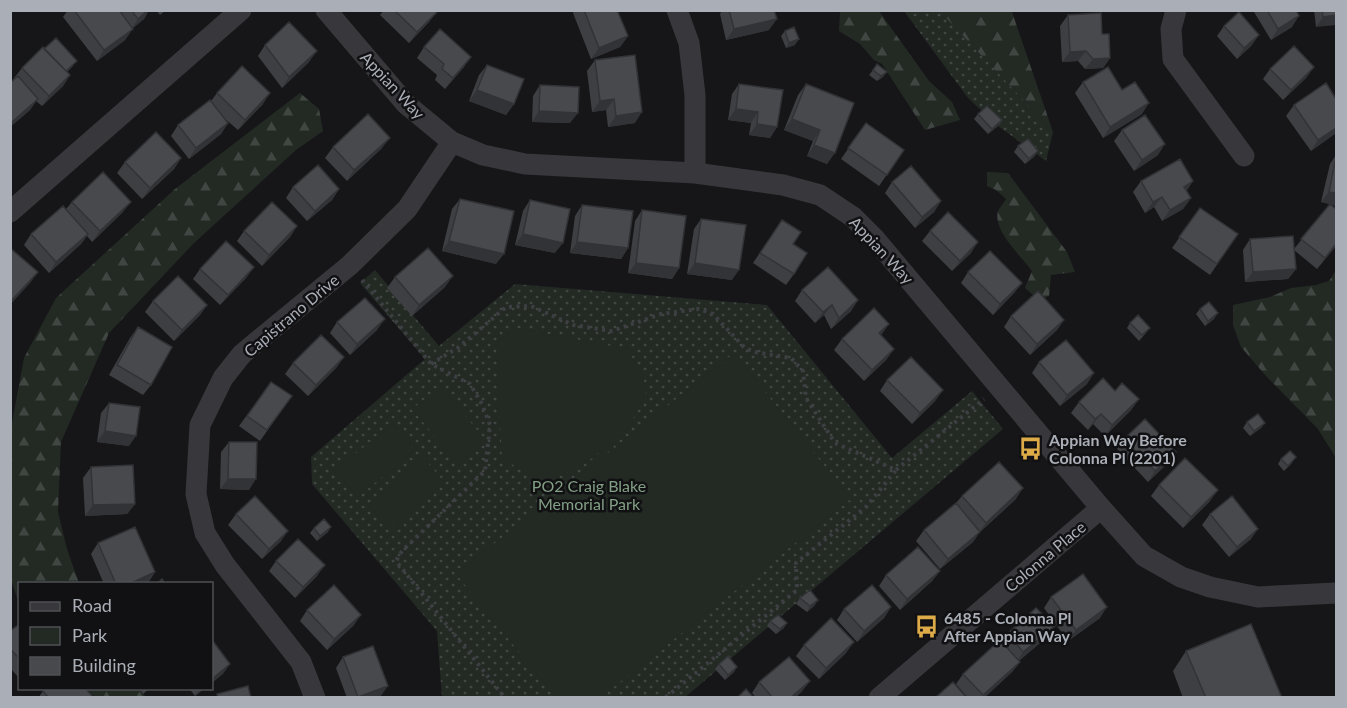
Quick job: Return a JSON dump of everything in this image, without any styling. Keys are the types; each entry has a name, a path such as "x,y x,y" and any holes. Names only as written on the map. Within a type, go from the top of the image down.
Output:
{"street":[{"path":"10,212 241,10"},
{"name":"Appian Way","path":"326,10 406,104 452,142 483,155 525,164 695,173 783,185 820,195 853,217 875,239 1101,508 1144,555 1181,577 1210,587 1258,597 1336,593"},
{"path":"677,10 689,43 695,95 695,173"},
{"path":"1176,10 1171,29 1173,59 1244,156"},
{"name":"Capistrano Drive","path":"315,698 302,662 225,565 205,533 196,494 196,457 200,425 223,378 242,354 350,265 407,209 452,142"},
{"name":"Colonna Place","path":"879,698 1101,508"}],"path":[{"path":"350,265 431,364 470,384 482,404 490,425 485,471 402,551 396,561 505,698"},
{"path":"431,364 459,347 506,307 531,306 573,325 612,331 661,314 699,309 713,314 745,348 791,358 803,371 806,398 835,443 896,470"},
{"path":"664,698 797,590 796,563 866,507 896,470 999,387"}],"green space":[{"path":"879,11 929,81 952,102 960,120 925,130 882,64 874,60 860,44 839,31 840,12"},
{"path":"904,11 942,11 1053,132 1046,161 998,126 968,98"},
{"path":"940,11 1019,11 1012,12 1053,132"},
{"path":"300,93 319,109 323,131 296,150 194,243 109,333 61,442 58,512 67,549 79,582 18,582 18,601 10,577 11,428 24,358 56,298 175,189"},
{"path":"987,172 1008,173 1067,252 1075,272 1051,275 1049,296 1039,300 1025,288 1032,271 1003,235 997,218 998,211 1006,199 987,186"},
{"name":"PO2 Craig Blake Memorial Park","path":"375,270 439,346 515,284 767,305 892,458 972,391 1003,429 684,698 442,697 437,631 312,484 311,457 425,359 360,283"},
{"path":"1336,270 1336,458 1318,429 1241,347 1233,325 1233,305 1270,297 1291,288 1329,281"},
{"path":"516,328 628,349 648,389 628,429 581,467 541,482 502,458 496,343"},
{"path":"734,353 851,499 601,697 555,697 456,574"},
{"path":"441,386 486,441 458,464 412,409"},
{"path":"392,424 415,450 358,497 334,471"},
{"path":"423,457 445,483 389,530 367,506"},
{"path":"88,690 140,690 146,697 95,697"}],"building":[{"path":"74,10 119,10 133,29 104,50"},
{"path":"131,10 148,10 138,19"},
{"path":"394,10 436,10 437,12 417,32"},
{"path":"584,10 617,10 628,36 599,48"},
{"path":"729,10 774,10 777,19 734,29"},
{"path":"1267,10 1296,10 1299,16 1278,29"},
{"path":"1322,10 1336,10 1336,15 1323,17"},
{"path":"1239,12 1259,35 1244,48 1224,26"},
{"path":"1101,13 1102,34 1109,34 1110,58 1093,59 1086,51 1070,52 1068,15"},
{"path":"289,22 317,51 289,77 265,45"},
{"path":"794,27 799,39 789,43 785,31"},
{"path":"440,29 471,57 453,78 442,69 444,64 424,47"},
{"path":"56,38 77,61 66,71 44,49"},
{"path":"1294,46 1314,67 1291,90 1270,69"},
{"path":"43,47 70,75 49,96 22,68"},
{"path":"635,55 642,112 616,116 614,99 600,101 595,60"},
{"path":"877,64 887,72 881,76 873,70"},
{"path":"487,65 524,79 514,104 477,90"},
{"path":"242,66 270,93 245,120 217,93"},
{"path":"1108,67 1122,90 1135,82 1149,103 1110,127 1083,82"},
{"path":"18,76 38,99 12,122 10,120 10,83"},
{"path":"1326,83 1336,99 1336,128 1318,140 1294,105"},
{"path":"739,84 783,90 777,127 757,124 758,112 736,109"},
{"path":"806,84 854,103 835,153 814,145 820,130 792,119"},
{"path":"540,85 579,87 578,113 539,111"},
{"path":"210,100 228,123 196,148 178,125"},
{"path":"987,106 1002,120 992,129 978,114"},
{"path":"368,114 390,138 354,170 333,147"},
{"path":"1145,115 1165,144 1142,160 1122,130"},
{"path":"866,123 904,150 887,175 848,148"},
{"path":"156,132 181,158 150,188 125,162"},
{"path":"1028,139 1038,151 1029,159 1018,146"},
{"path":"1336,157 1336,193 1329,192"},
{"path":"1180,159 1193,181 1184,187 1191,198 1170,210 1162,197 1153,202 1141,181"},
{"path":"318,165 339,189 315,211 293,187"},
{"path":"911,166 941,201 922,217 892,182"},
{"path":"103,172 131,202 100,231 72,202"},
{"path":"460,199 514,211 504,254 449,241"},
{"path":"530,200 570,209 563,243 523,234"},
{"path":"272,202 297,226 269,255 244,231"},
{"path":"1330,204 1336,209 1336,244 1325,258 1301,239"},
{"path":"582,205 633,211 628,248 577,242"},
{"path":"63,206 88,234 56,262 31,234"},
{"path":"1200,208 1238,234 1217,264 1179,237"},
{"path":"642,210 686,216 679,268 636,263"},
{"path":"948,212 978,242 960,261 930,231"},
{"path":"701,219 746,225 739,270 695,263"},
{"path":"782,220 801,232 793,244 807,253 794,274 760,253"},
{"path":"1293,236 1296,269 1253,272 1250,239"},
{"path":"226,241 254,267 228,295 200,269"},
{"path":"10,248 38,272 10,302"},
{"path":"428,248 453,276 419,305 395,277"},
{"path":"990,251 1022,283 1000,304 968,272"},
{"path":"828,267 858,300 839,318 832,305 823,312 802,290"},
{"path":"178,276 207,305 182,330 153,301"},
{"path":"1038,291 1064,320 1037,344 1011,316"},
{"path":"365,298 385,319 357,344 337,322"},
{"path":"1209,302 1218,313 1208,321 1200,309"},
{"path":"874,308 889,324 879,333 894,349 872,370 842,339"},
{"path":"1138,315 1150,328 1142,335 1130,323"},
{"path":"138,327 172,347 151,385 117,365"},
{"path":"321,335 344,357 316,385 293,363"},
{"path":"1066,340 1094,373 1067,395 1039,362"},
{"path":"911,357 943,390 920,413 887,380"},
{"path":"1103,378 1115,391 1122,383 1139,399 1112,425 1101,414 1095,419 1079,402"},
{"path":"271,382 292,396 267,430 247,416"},
{"path":"109,403 140,407 136,436 105,431"},
{"path":"1258,414 1265,423 1254,431 1247,422"},
{"path":"1145,419 1176,452 1155,471 1124,439"},
{"path":"229,442 257,442 256,479 228,479"},
{"path":"1290,451 1296,457 1288,466 1281,459"},
{"path":"1185,458 1218,490 1191,517 1159,485"},
{"path":"999,462 1023,488 986,523 962,496"},
{"path":"133,465 135,504 93,505 91,467"},
{"path":"255,496 288,531 269,549 236,514"},
{"path":"1232,496 1258,529 1237,547 1210,514"},
{"path":"956,503 980,532 948,559 924,530"},
{"path":"324,519 331,527 320,536 314,528"},
{"path":"135,527 155,572 133,582 115,582 98,543"},
{"path":"298,539 325,565 303,587 276,561"},
{"path":"918,547 940,571 907,599 886,575"},
{"path":"1083,574 1107,607 1076,630 1051,597"},
{"path":"334,585 361,615 334,639 307,610"},
{"path":"872,585 891,607 864,631 844,609"},
{"path":"810,590 818,600 810,606 800,598"},
{"path":"1036,608 1055,626 1023,652 1008,633"},
{"path":"778,615 787,623 780,629 770,621"},
{"path":"831,618 854,642 826,668 804,645"},
{"path":"1251,624 1282,698 1206,698 1186,651"},
{"path":"18,625 18,657 10,649 10,631"},
{"path":"1000,640 1020,662 983,695 963,674"},
{"path":"213,641 230,664 213,678"},
{"path":"373,646 388,686 358,697 343,657"},
{"path":"728,656 737,667 728,675 719,664"},
{"path":"789,657 810,681 790,698 773,698 759,682"},
{"path":"953,682 967,698 935,698"},
{"path":"248,686 251,698 218,698 217,694"},
{"path":"746,689 754,698 737,698"},
{"path":"87,690 94,698 49,698 43,691"}],"place":[{"name":"Appian Way Before Colonna Pl (2201)","path":"1031,448"},
{"name":"6485 - Colonna Pl After Appian Way","path":"926,626"}]}
